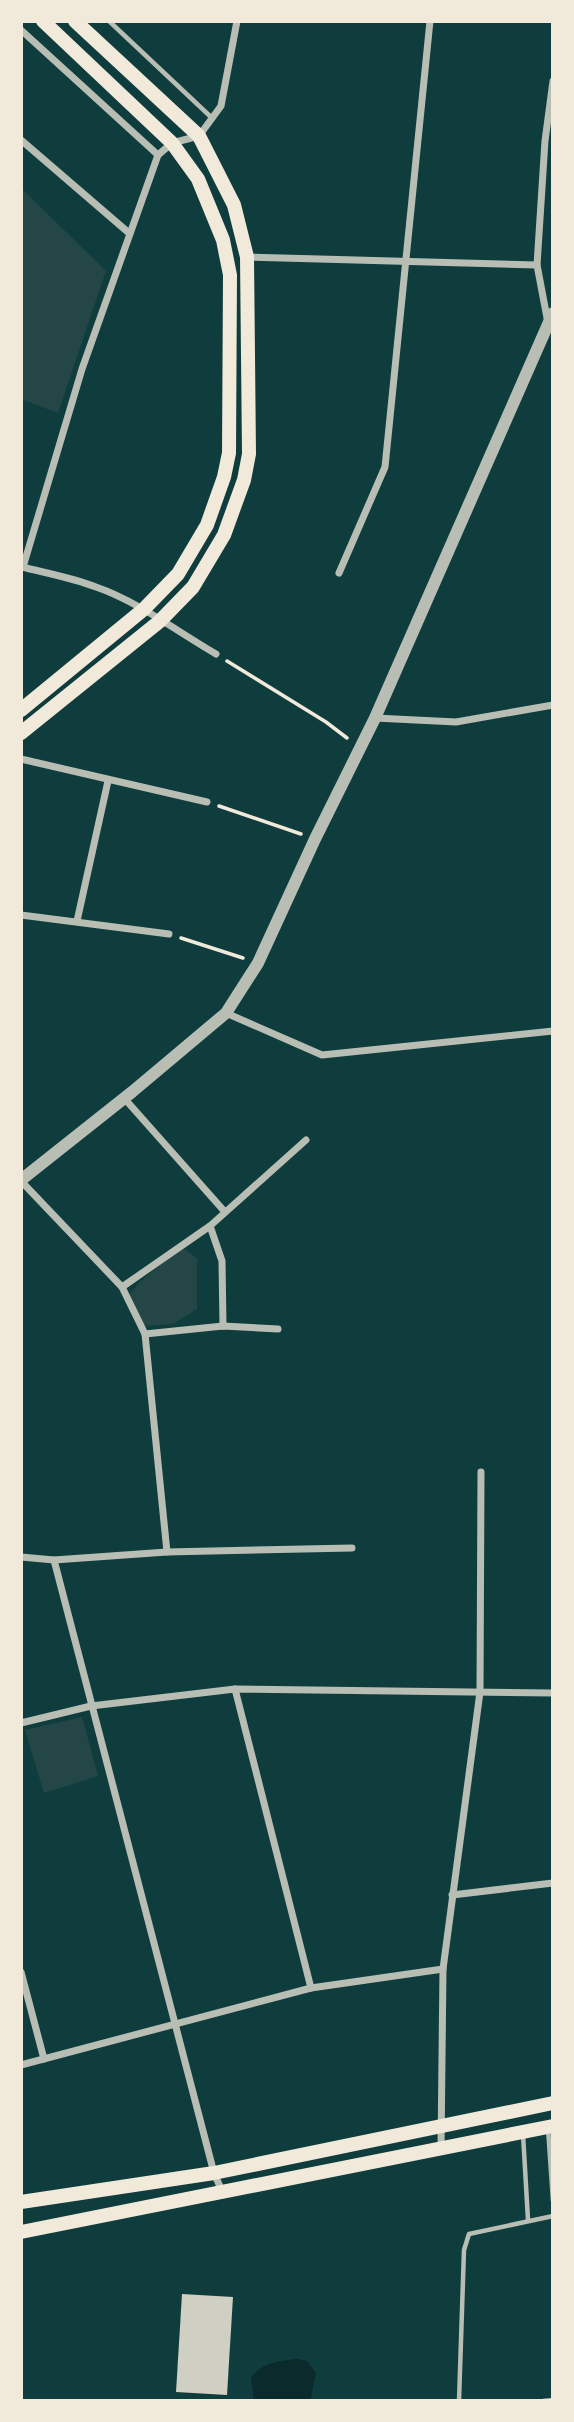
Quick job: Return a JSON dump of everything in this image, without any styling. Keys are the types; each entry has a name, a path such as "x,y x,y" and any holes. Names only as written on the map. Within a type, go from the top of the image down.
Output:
{"main road":[{"path":"21,710 144,609 178,574 207,525 224,477 229,453 230,275 223,240 198,179 172,143 43,21"},
{"path":"21,733 160,621 193,587 223,535 244,480 248,454 247,257 234,205 199,136 75,21"},
{"path":"229,453 248,454"},
{"path":"21,2202 215,2173 441,2124 553,2103"},
{"path":"21,2232 550,2126"}],"street":[{"path":"216,654 144,609 97,587 22,567 82,369 158,155 172,143 199,136 221,106 237,21"},
{"path":"339,573 385,467 429,21"},
{"path":"23,35 158,155"},
{"path":"548,326 537,265 545,141 553,80"},
{"path":"21,140 129,233"},
{"path":"247,257 537,265"},
{"path":"167,1552 145,1334 122,1287 21,1181 226,1013 258,963 375,718 553,313"},
{"path":"375,718 456,722 553,705"},
{"path":"21,760 207,802"},
{"path":"77,921 108,781"},
{"path":"21,915 169,934"},
{"path":"226,1013 322,1055 553,1031"},
{"path":"124,1098 225,1212"},
{"path":"122,1287 209,1226 306,1140"},
{"path":"209,1226 222,1261 223,1326"},
{"path":"145,1334 223,1326 278,1329"},
{"path":"441,2149 443,1969 480,1692 481,1472"},
{"path":"21,1557 54,1560 167,1552 352,1548"},
{"path":"54,1560 222,2192"},
{"path":"235,1689 311,1988"},
{"path":"21,1723 92,1706 235,1689 553,1693"},
{"path":"452,1895 553,1882"},
{"path":"21,2065 311,1988 443,1969"},
{"path":"21,1972 44,2059"}],"lane":[{"path":"109,21 212,118"},
{"path":"550,2126 553,2201"},
{"path":"523,2133 528,2220"},
{"path":"459,2401 464,2250 469,2234 553,2216"},
{"path":"542,2401 553,2400"}],"path":[{"path":"216,654 326,722 360,748"},
{"path":"207,802 315,839"},
{"path":"169,934 258,963"}],"shaded area":[{"path":"21,188 106,271 58,413 21,399"},
{"path":"181,1246 197,1259 197,1309 173,1324 144,1326 129,1295"},
{"path":"82,1717 98,1776 44,1793 25,1730"},
{"path":"297,2359 307,2361 316,2373 311,2398 306,2401 254,2401 251,2378 255,2373 271,2363"}],"building":[{"path":"182,2294 233,2297 227,2395 176,2392"}]}
